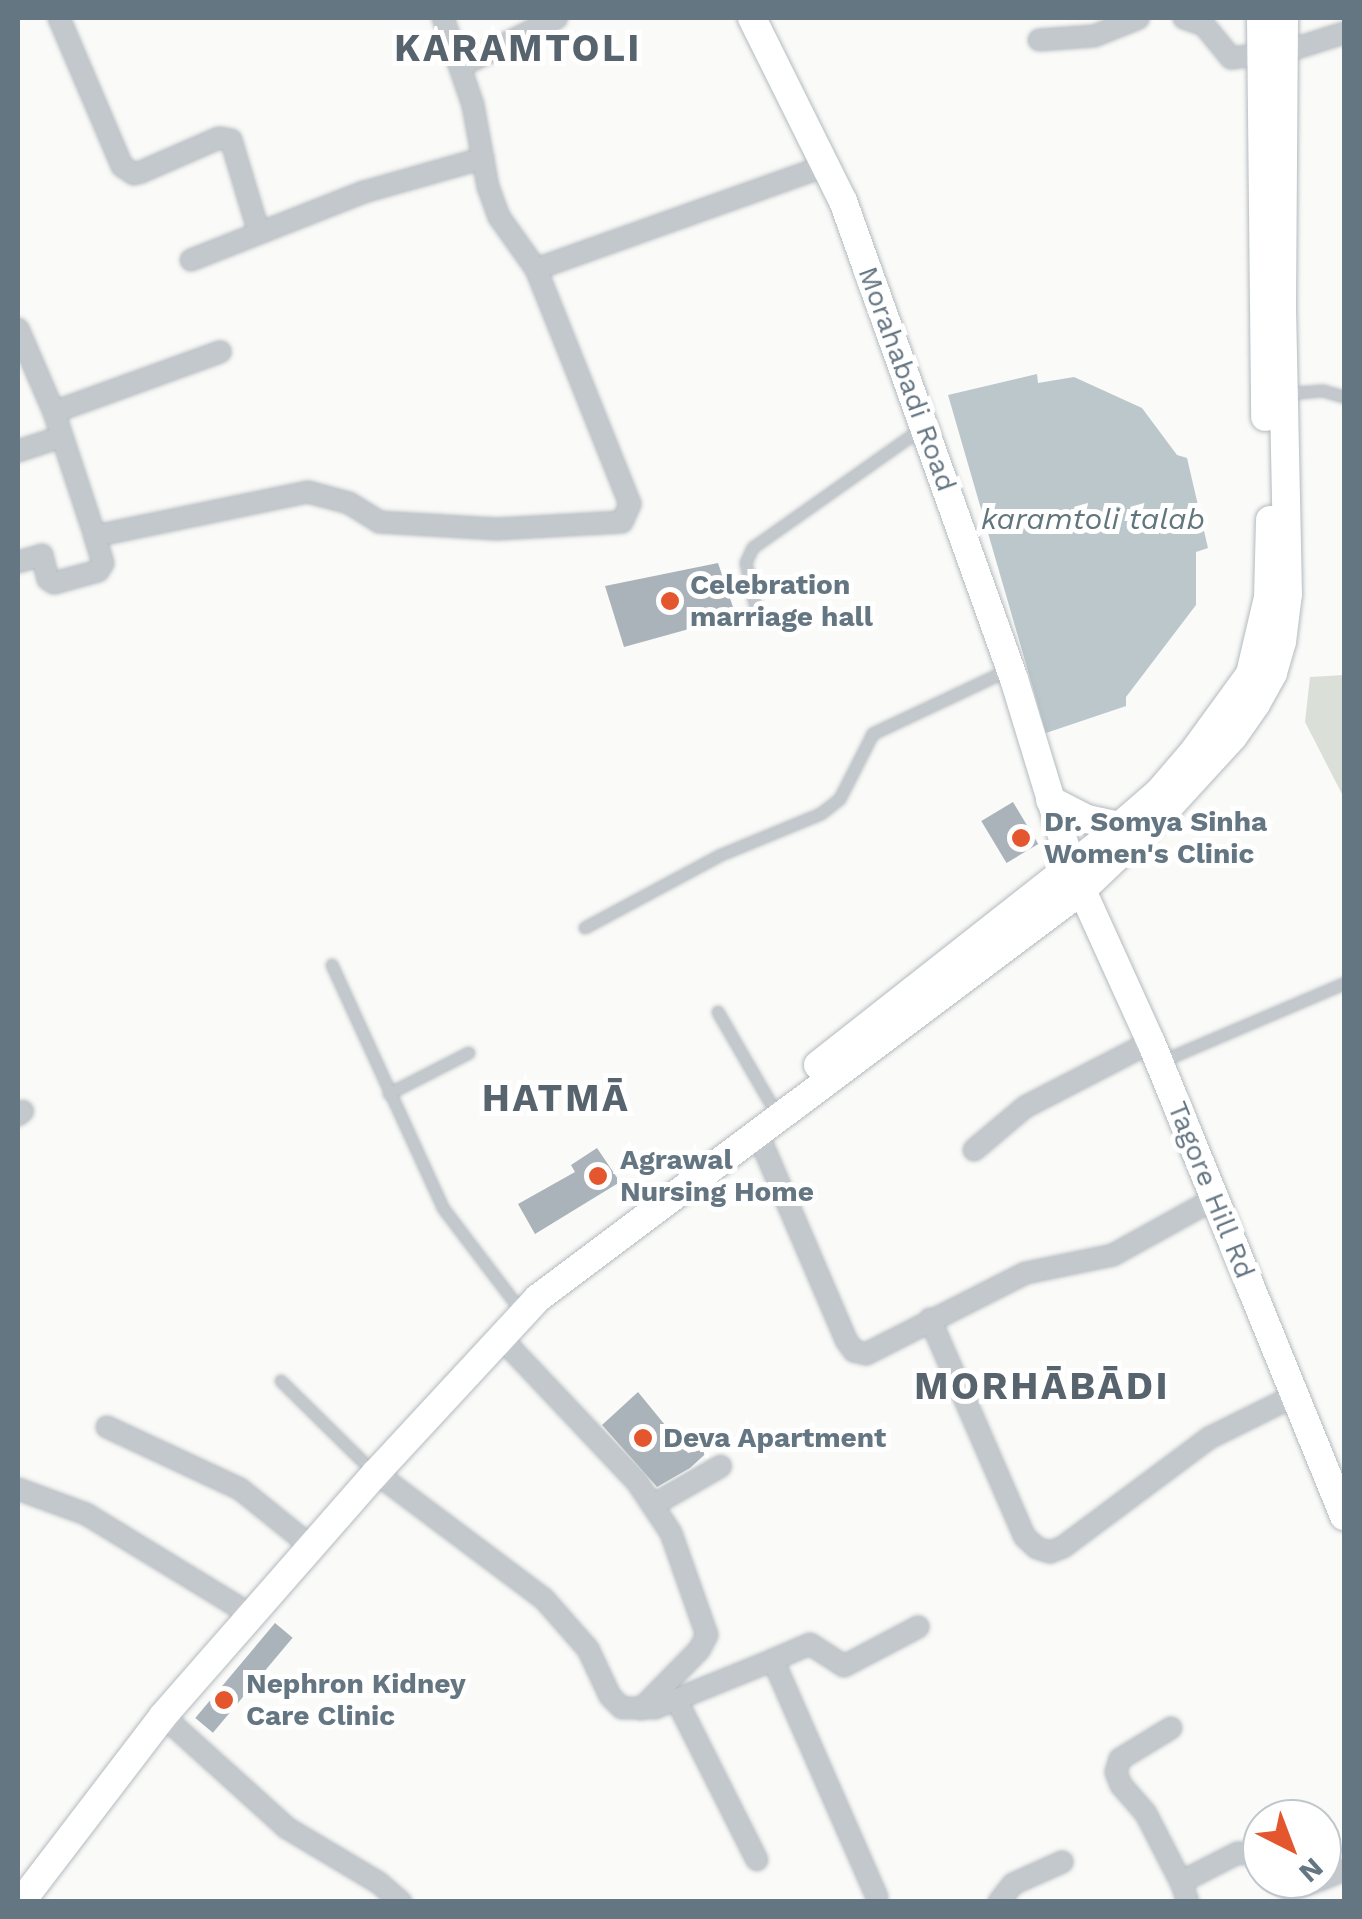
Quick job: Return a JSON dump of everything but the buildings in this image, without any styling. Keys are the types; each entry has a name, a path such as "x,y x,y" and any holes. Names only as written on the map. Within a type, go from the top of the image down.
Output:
{"main road":[{"name":"Morahabadi Road","path":"752,18 842,201 1010,670 1076,879"},
{"path":"369,1467 538,1298 757,1132 1076,879 1233,737 1273,673 1288,594 1273,54 1262,18"},
{"path":"20,1902 163,1716 305,1541 516,1303 770,1102 1076,879 1119,826 1158,793 1225,713 1250,674 1268,597 1273,54 1284,18"},
{"path":"1050,800 1087,819 1119,826"},
{"name":"Tagore Hill Rd","path":"1076,879 1155,1052 1344,1516"},
{"path":"18,1884 152,1704 237,1606 305,1541"}],"street":[{"path":"59,18 122,166 134,174 219,138 230,140 259,233"},
{"path":"95,536 308,492 349,503 379,522 497,529 622,522 630,504 536,269 500,217 461,66 442,18"},
{"path":"461,66 557,18"},
{"path":"1039,40 1094,36 1139,18"},
{"path":"1184,18 1204,25 1232,58 1273,54 1344,33"},
{"path":"190,260 364,192 483,158"},
{"path":"536,269 825,166"},
{"path":"18,328 54,412 102,563 98,571 54,583 48,578 42,555 18,562"},
{"path":"54,412 220,352"},
{"path":"18,451 61,437"},
{"path":"974,1150 1025,1108 1155,1052"},
{"path":"757,1132 854,1351 866,1354 1026,1272 1112,1256 1216,1198"},
{"path":"930,1319 1025,1537 1037,1548 1050,1552 1209,1438 1294,1396"},
{"path":"500,1336 654,1505 671,1533 707,1634 699,1650 640,1710"},
{"path":"107,1427 240,1489 305,1541"},
{"path":"654,1505 720,1466"},
{"path":"369,1467 544,1599 588,1649 610,1696 622,1708 640,1710 676,1699 810,1644 844,1666 918,1626"},
{"path":"18,1489 86,1514 237,1606"},
{"path":"773,1660 877,1897"},
{"path":"676,1699 757,1860"},
{"path":"163,1716 287,1828 379,1883 401,1902"},
{"path":"1171,1728 1120,1759 1116,1772 1121,1785 1146,1814 1185,1892 1242,1853"},
{"path":"999,1902 1013,1884 1062,1862"}],"lane":[{"path":"1283,394 1323,391 1344,397"},
{"path":"755,604 746,563 753,548 924,427"},
{"path":"585,928 719,856 821,814 840,799 872,734 1010,670"},
{"path":"332,965 442,1208 516,1303"},
{"path":"1155,1052 1344,984"},
{"path":"718,1012 770,1102"},
{"path":"389,1094 469,1053"},
{"path":"282,1381 369,1467"}],"shaded area":[{"path":"1344,675 1344,798 1305,722 1310,677"}],"water":[{"name":"karamtoli talab","path":"1037,374 1038,383 1074,377 1142,408 1177,455 1187,458 1208,548 1196,552 1196,605 1126,697 1126,706 1046,733 948,395"}],"place":[{"name":"Celebration marriage hall","path":"670,601"},
{"name":"Dr. Somya Sinha Women's Clinic","path":"1021,838"},
{"name":"Agrawal Nursing Home","path":"598,1176"},
{"name":"Deva Apartment","path":"643,1438"},
{"name":"Nephron Kidney Care Clinic","path":"224,1700"}],"district":[{"name":"KARAMTOLI","path":"518,49"},
{"name":"HATMĀ","path":"556,1099"},
{"name":"MORHĀBĀDI","path":"1042,1387"}]}
